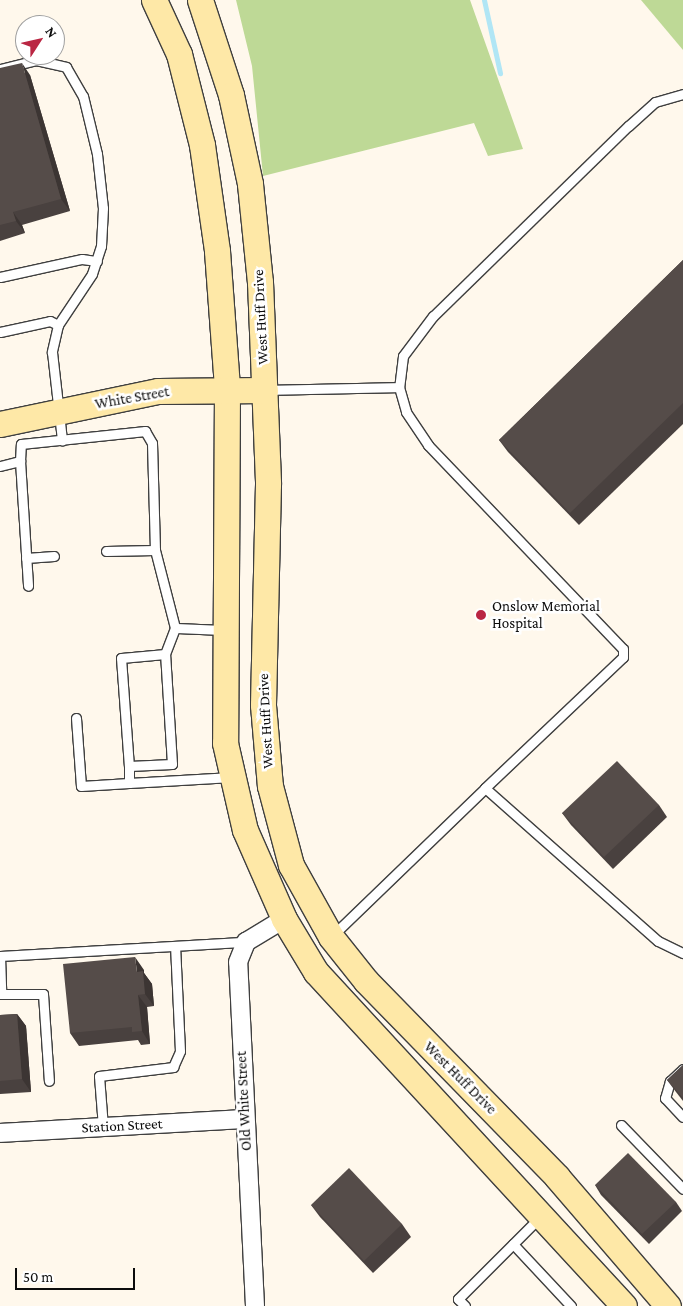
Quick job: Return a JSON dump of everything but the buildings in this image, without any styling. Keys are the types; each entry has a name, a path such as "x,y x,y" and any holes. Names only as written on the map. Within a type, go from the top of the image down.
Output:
{"street":[{"path":"154,0 179,54 202,145 217,251 227,388 224,630 226,743 245,830 284,919 316,972 624,1306"},
{"name":"West Huff Drive","path":"200,0 231,95 250,184 265,390 268,484 263,705 270,786 291,865 331,937 372,987 564,1184 668,1306"},
{"name":"White Street","path":"0,424 158,391 227,388 265,390"},
{"path":"246,942 284,919"},
{"name":"Old White Street","path":"246,942 238,962 254,1306"},
{"name":"Station Street","path":"0,1133 244,1119"}],"lane":[{"path":"0,69 47,60 66,67 76,80 101,183 97,261 58,325 52,352 57,412 62,440"},
{"path":"331,937 623,657 623,649 428,445 406,412 399,387 403,356 433,316 655,102 683,94"},
{"path":"0,277 82,259 97,261"},
{"path":"0,332 50,321 58,325"},
{"path":"265,390 399,387"},
{"path":"28,586 20,461 21,444 145,431 152,444 155,550 174,628 165,654 172,764 128,766"},
{"path":"0,466 20,461"},
{"path":"106,551 155,550"},
{"path":"26,558 54,556"},
{"path":"174,628 224,630"},
{"path":"129,783 121,658 165,654"},
{"path":"76,718 82,786 233,777"},
{"path":"485,788 658,942 683,953"},
{"path":"49,1081 43,994 0,994 0,956 246,942"},
{"path":"103,1127 99,1076 173,1067 180,1052 175,946"},
{"path":"683,1069 670,1081 665,1098 683,1117"},
{"path":"620,1125 683,1189"},
{"path":"465,1306 458,1300 542,1216"},
{"path":"513,1244 571,1306"}],"green space":[{"path":"236,0 470,0 523,149 488,156 474,123 263,176 252,66"},
{"path":"641,0 683,0 683,50"}],"waterway":[{"path":"484,0 500,73"}],"place":[{"name":"Onslow Memorial Hospital","path":"481,615"}]}
